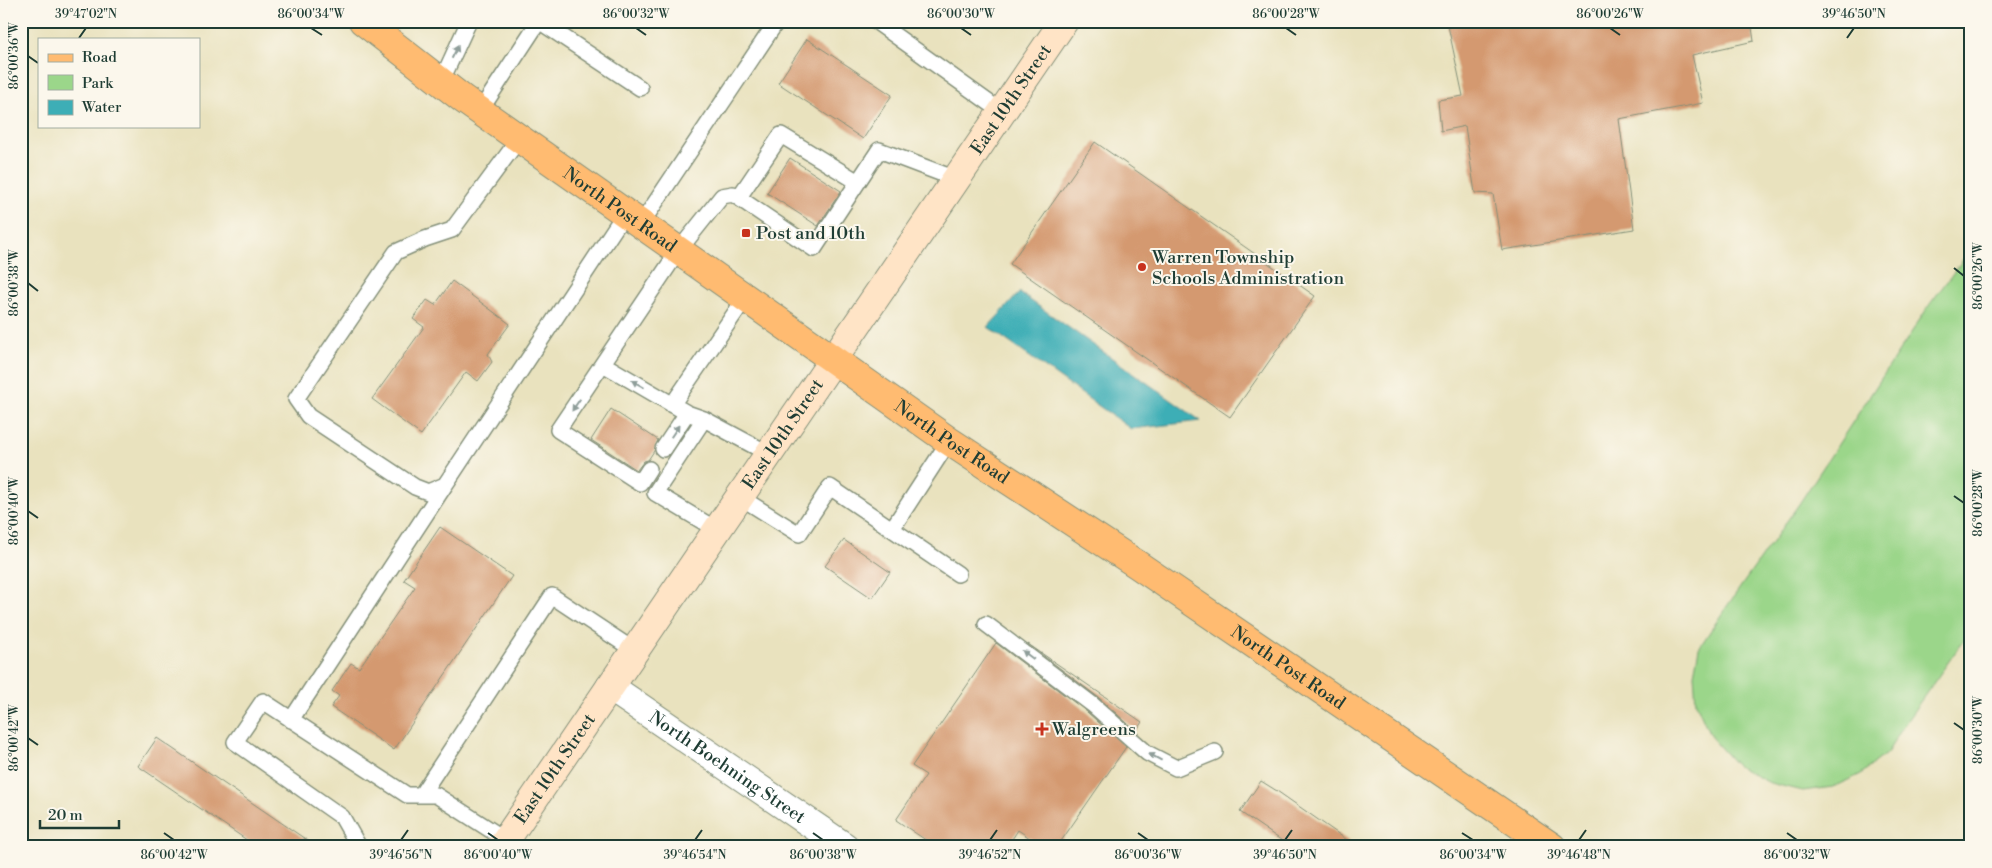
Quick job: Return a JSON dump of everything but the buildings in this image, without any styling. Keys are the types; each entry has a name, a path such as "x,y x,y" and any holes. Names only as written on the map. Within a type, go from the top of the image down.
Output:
{"main road":[{"name":"East 10th Street","path":"504,844 1064,21"},
{"name":"North Post Road","path":"367,23 480,111 949,441 1138,565 1552,847"}],"street":[{"name":"North Boehning Street","path":"610,687 845,847"}],"lane":[{"path":"441,82 469,21"},
{"path":"480,111 539,21 640,88"},
{"path":"291,720 445,485 633,218 777,21"},
{"path":"875,21 1002,112"},
{"path":"738,197 780,135 858,182"},
{"path":"445,485 428,492 416,487 308,416 296,399 396,252 425,238 452,230 519,138"},
{"path":"718,530 655,493 558,430 679,250 722,196 733,194 814,249 879,150 956,179"},
{"path":"672,404 746,298"},
{"path":"603,364 687,413 704,419 769,454"},
{"path":"663,448 687,413"},
{"path":"655,493 704,419"},
{"path":"892,529 949,441"},
{"path":"640,483 649,469"},
{"path":"740,496 799,534 830,487 958,574"},
{"path":"421,795 552,596 635,651"},
{"path":"986,624 1093,705 1148,753 1176,768 1215,752"},
{"path":"359,847 342,817 235,742 263,701 407,796 436,795 504,844"}],"green space":[{"path":"1971,249 1971,630 1908,719 1887,753 1861,774 1833,787 1802,791 1770,783 1737,766 1711,737 1696,703 1694,674 1699,648 1799,504 1930,304"}],"water":[{"path":"1020,292 1201,421 1131,429 988,327"}],"place":[{"name":"Post and 10th","path":"746,233"},
{"name":"Warren Township Schools Administration","path":"1142,267"},
{"name":"Walgreens","path":"1042,729"}]}
